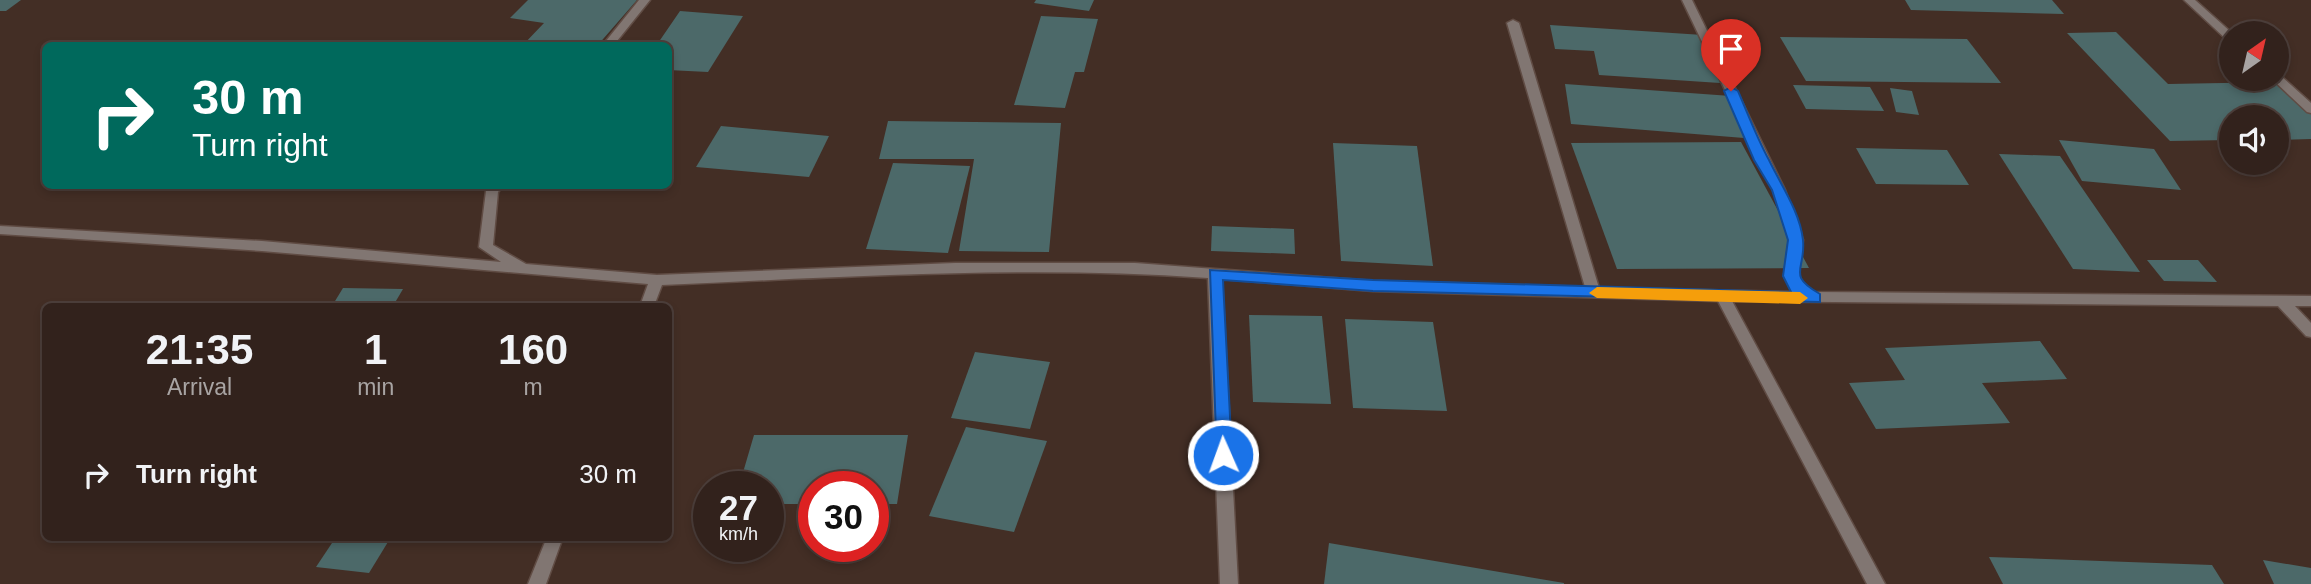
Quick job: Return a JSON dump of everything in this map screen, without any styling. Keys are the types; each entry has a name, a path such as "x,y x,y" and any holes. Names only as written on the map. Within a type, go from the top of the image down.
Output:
{"street":[{"path":"610,42 645,0"},
{"path":"1687,0 1779,190 1796,240 1791,276 1797,288 1814,298"},
{"path":"2189,0 2219,27"},
{"path":"1513,23 1593,292"},
{"path":"2289,89 2311,109"},
{"path":"494,189 486,247 526,270"},
{"path":"0,230 262,246 657,280 955,268 1135,268 1373,286 1722,296 2311,301"},
{"path":"1215,274 1229,584"},
{"path":"648,303 657,280"},
{"path":"1722,296 1876,584"},
{"path":"2282,301 2311,332"},
{"path":"537,584 553,541"}],"building":[{"path":"0,0 21,0 6,11 0,11"},
{"path":"528,0 637,0 600,42 526,42 544,23 510,18"},
{"path":"1036,0 1094,0 1089,11 1034,3"},
{"path":"1905,0 2052,0 2064,14 1911,10"},
{"path":"680,11 743,16 708,72 672,70 672,42 659,42"},
{"path":"1041,16 1098,19 1084,72 1075,72 1065,108 1014,105"},
{"path":"1550,25 1703,35 1720,83 1599,75 1594,51 1555,49"},
{"path":"2116,32 2168,84 2219,83 2219,91 2289,91 2311,111 2311,139 2289,140 2289,105 2219,105 2219,140 2170,141 2067,33"},
{"path":"1780,37 1967,39 2001,83 1806,81"},
{"path":"1565,84 1731,96 1744,138 1571,124"},
{"path":"1793,85 1870,87 1884,111 1806,109"},
{"path":"1890,88 1912,91 1919,115 1896,112"},
{"path":"888,121 1061,123 1049,252 959,251 974,159 879,159"},
{"path":"721,126 829,136 809,177 696,167"},
{"path":"2059,140 2154,149 2181,190 2082,181"},
{"path":"1741,142 1809,268 1617,269 1571,143"},
{"path":"1333,143 1417,146 1433,266 1341,261"},
{"path":"1856,148 1947,150 1969,185 1876,184"},
{"path":"1999,154 2060,156 2140,272 2073,269"},
{"path":"893,163 970,166 948,253 866,249"},
{"path":"1212,226 1294,229 1295,254 1211,251"},
{"path":"2147,260 2198,260 2217,282 2164,281"},
{"path":"343,288 403,289 395,303 334,303"},
{"path":"1249,315 1322,316 1331,404 1253,402"},
{"path":"1345,319 1433,322 1447,411 1353,408"},
{"path":"2040,341 2067,379 1982,383 2010,423 1876,429 1849,383 1905,380 1885,348"},
{"path":"975,352 1050,362 1030,429 951,418"},
{"path":"966,427 1047,441 1014,532 929,516"},
{"path":"754,435 908,435 897,504 889,504 889,471 798,471 798,504 784,504 784,471 743,471"},
{"path":"333,541 389,541 369,573 316,567"},
{"path":"1329,543 1564,583 1564,584 1324,584"},
{"path":"1989,557 2212,565 2224,584 2003,584"},
{"path":"2263,560 2311,568 2311,584 2274,584"}],"slow traffic":[{"path":"1597,293 1800,298"}],"route":[{"path":"1223,455 1215,274 1373,286 1814,298 1797,288 1791,276 1796,240 1779,190 1762,160 1731,91"}]}
